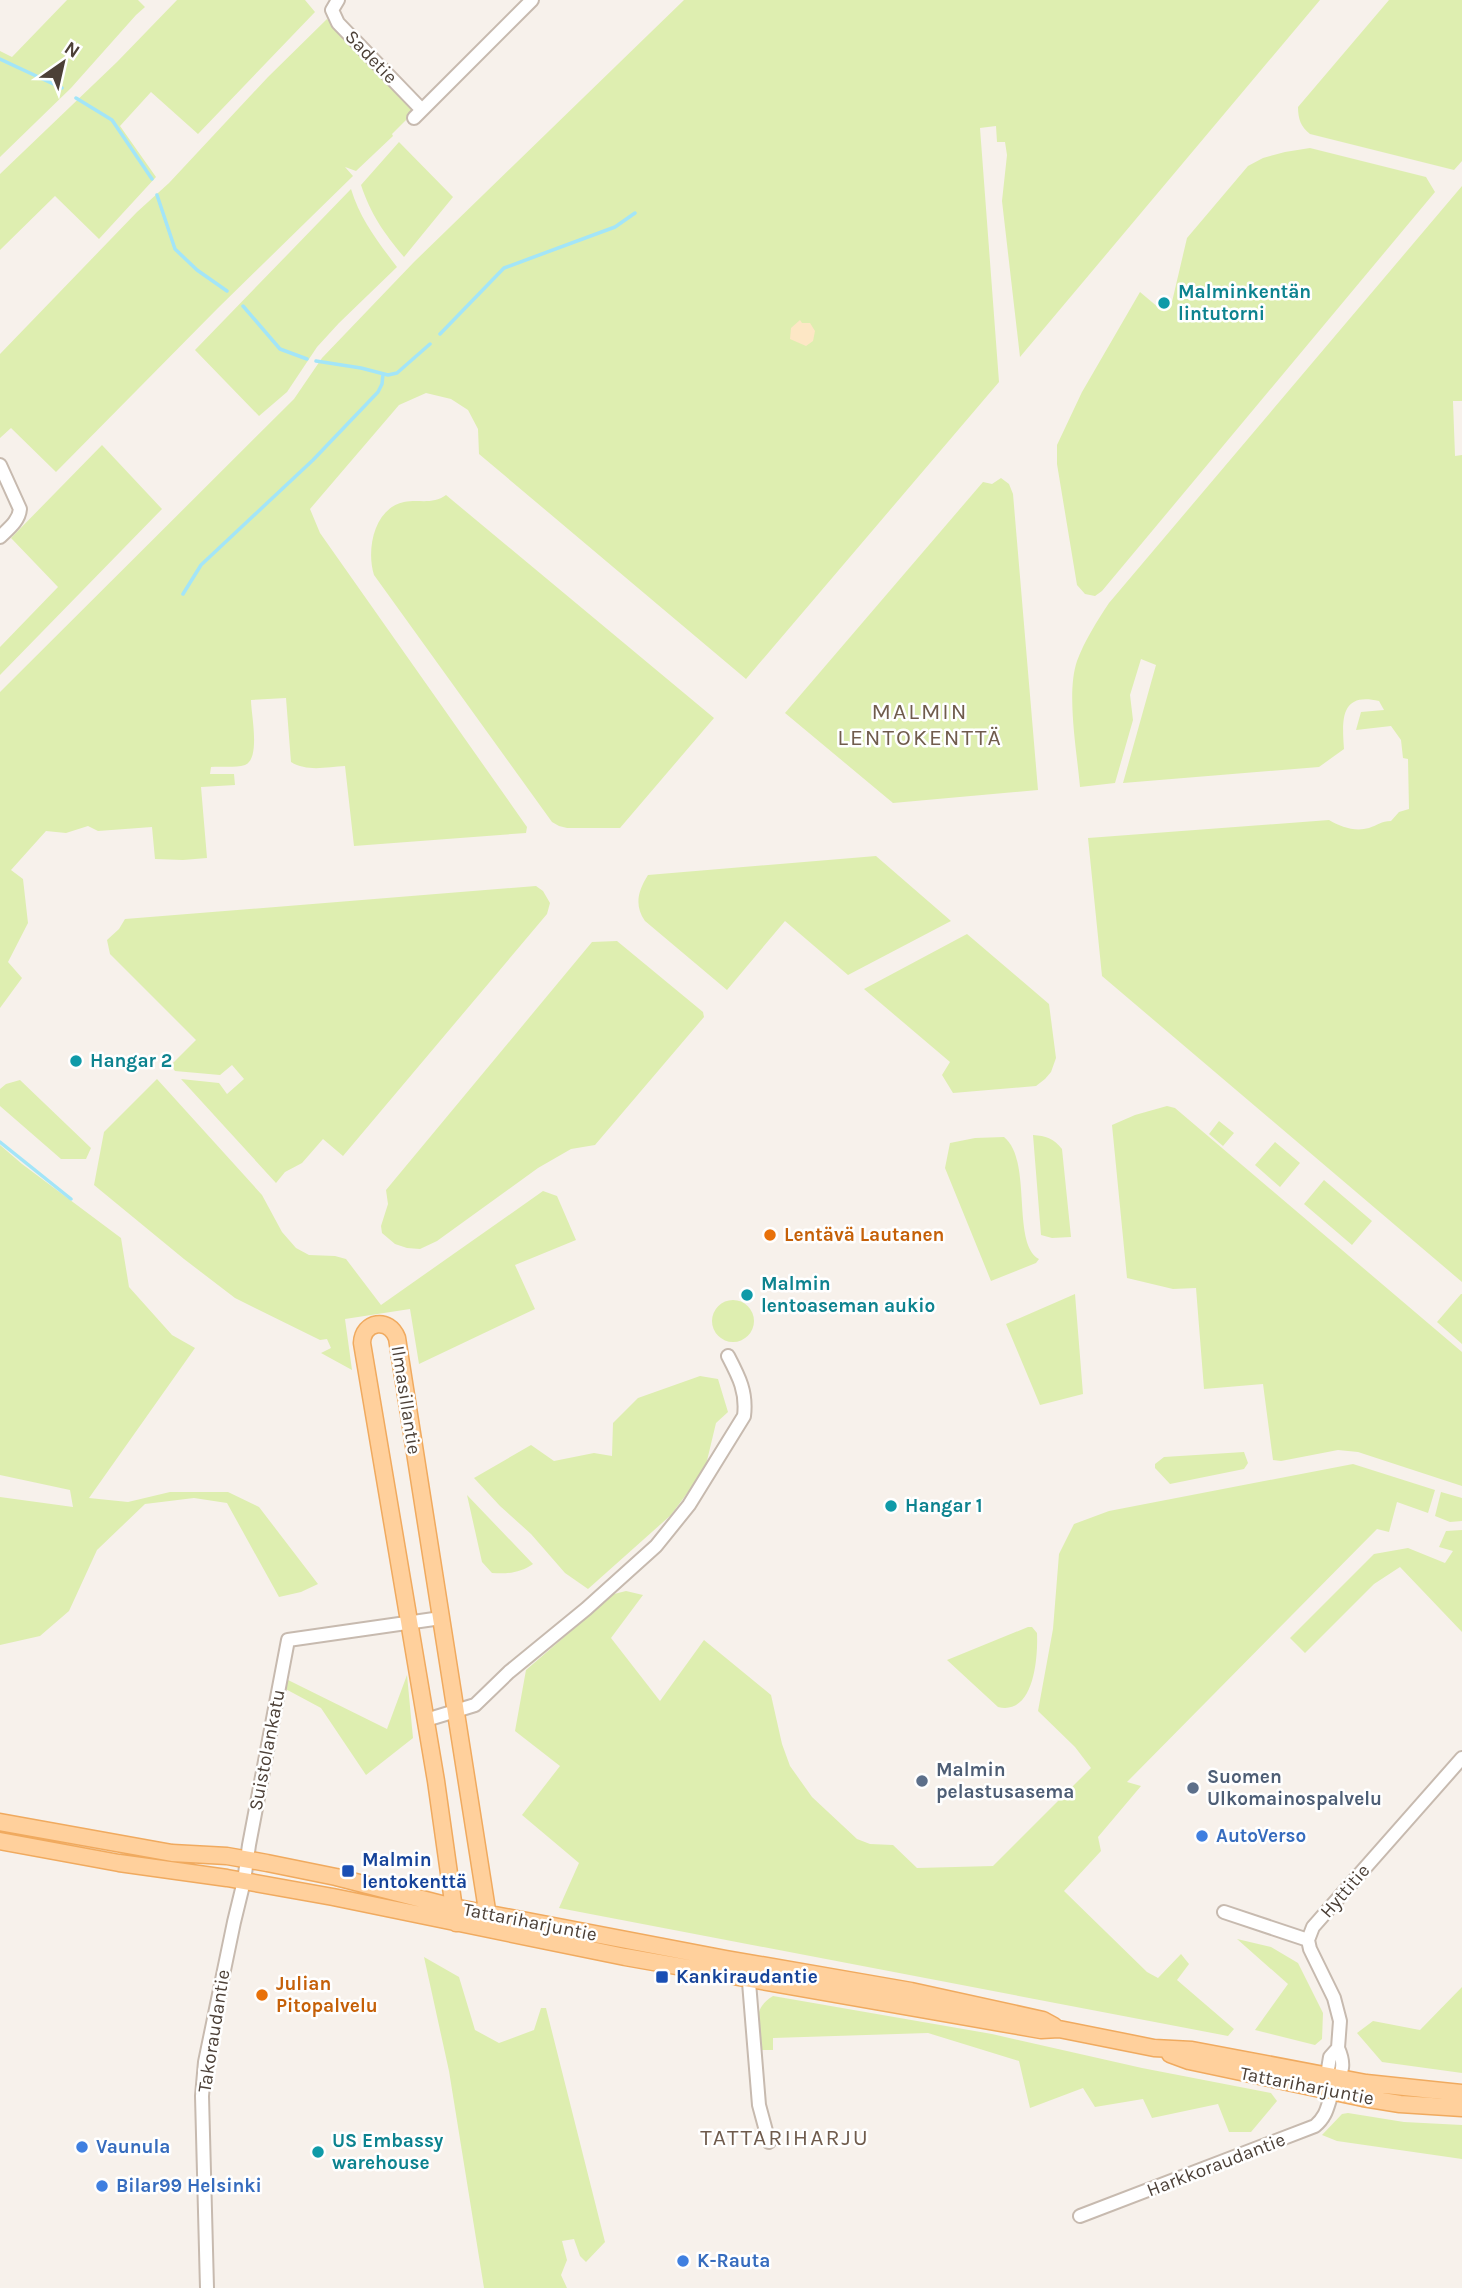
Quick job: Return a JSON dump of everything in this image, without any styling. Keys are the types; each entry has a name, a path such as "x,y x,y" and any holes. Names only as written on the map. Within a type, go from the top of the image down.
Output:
{"main road":[{"name":"Ilmasillantie","path":"454,1915 426,1720 362,1343 364,1332 377,1323 387,1325 397,1338 488,1921"},
{"name":"Tattariharjuntie","path":"0,1822 172,1853 228,1856 336,1877 454,1915"},
{"name":"Tattariharjuntie","path":"0,1841 119,1863 488,1921 625,1957 748,1970 1041,2030 1059,2029 1154,2048 1188,2061 1333,2082 1462,2093"},
{"name":"Tattariharjuntie","path":"1333,2082 1400,2104 1462,2108"}],"street":[{"name":"Sadetie","path":"338,0 332,10 338,23 418,114 532,0"},
{"path":"0,465 20,509 15,522 0,537"},
{"path":"426,1720 475,1705 509,1672 628,1572 673,1528 744,1416 746,1400 743,1388 727,1356"},
{"path":"410,1622 441,1618"},
{"name":"Suistolankatu","path":"247,1860 288,1640 410,1622"},
{"name":"Hyttitie","path":"1308,1940 1313,1927 1462,1758"},
{"name":"Takoraudantie","path":"207,2288 203,2080 247,1860"},
{"path":"1224,1912 1308,1940 1334,1998 1340,2021 1338,2048 1343,2059 1333,2082"},
{"path":"748,1970 758,2105 769,2142"},
{"name":"Harkkoraudantie","path":"1080,2216 1315,2126 1327,2112 1333,2082"}],"green space":[{"path":"67,0 138,0 145,7 71,88 0,157 0,51 12,57"},
{"path":"177,0 305,0 315,12 198,134 151,92 120,126 156,177 99,239 55,196 0,250 0,174 117,62"},
{"path":"684,0 1320,0 1020,357 1002,201 1007,155 1005,142 997,142 996,126 980,128 999,382 746,679 479,454 478,429 468,410 451,399 426,393 399,405 310,509 320,533 527,827 526,833 354,846 345,766 310,768 291,762 286,698 251,700 254,745 250,761 241,766 211,767 210,774 234,774 235,785 201,787 207,858 155,859 152,827 98,831 88,826 66,833 46,831 11,870 23,879 28,923 8,962 22,978 0,1008 0,692 294,399 322,358 414,262"},
{"path":"1389,0 1462,0 1462,161 1454,170 1310,134 1301,122 1298,107"},
{"path":"327,19 414,106 413,113 356,171 345,167 353,176 56,472 11,428 0,438 0,354"},
{"path":"399,142 453,197 404,257 379,223 361,185"},
{"path":"1310,148 1426,177 1435,192 1102,591 1095,596 1085,594 1077,585 1057,464 1057,445 1082,392 1140,292 1159,308 1166,309 1171,306 1187,238 1248,166 1263,158"},
{"path":"1462,186 1462,401 1453,401 1455,456 1462,455 1462,1282 1102,976 1088,838 1329,820 1343,827 1359,829 1391,821 1399,812 1409,809 1408,759 1403,758 1401,740 1391,726 1356,730 1361,712 1384,710 1379,701 1366,699 1350,705 1344,719 1344,749 1319,767 1123,783 1156,665 1141,659 1130,695 1133,720 1115,783 1080,787 1072,689 1077,661 1087,638 1109,603"},
{"path":"351,189 376,239 397,267 339,323 317,347 287,392 259,416 195,350"},
{"path":"102,445 162,509 0,675 0,647 58,587 11,538"},
{"path":"1001,478 1009,484 1013,494 1038,790 893,803 785,713 983,482 992,484"},
{"path":"446,495 714,718 620,828 567,828 552,822 374,575 372,542 379,521 386,512 404,502 431,501"},
{"path":"876,856 951,921 848,975 785,921 727,990 645,921 639,909 640,892 648,875"},
{"path":"536,886 543,891 550,903 547,914 343,1156 323,1139 302,1163 285,1172 276,1183 181,1079 219,1083 227,1094 244,1079 232,1065 220,1075 175,1071 171,1065 196,1040 110,954 107,940 125,919"},
{"path":"967,934 1049,1004 1056,1058 1051,1072 1036,1086 953,1093 942,1075 950,1062 864,989"},
{"path":"617,941 703,1012 704,1017 595,1145 571,1149 538,1168 437,1241 420,1249 395,1244 382,1233 381,1226 388,1204 386,1190 592,942"},
{"path":"157,1079 262,1195 282,1232 296,1248 309,1255 346,1259 381,1305 543,1191 557,1196 576,1240 515,1265 535,1309 419,1364 410,1309 345,1319 352,1370 321,1353 331,1348 327,1339 320,1340 235,1298 94,1185 104,1132"},
{"path":"20,1080 91,1148 86,1159 61,1159 0,1106 0,1089"},
{"path":"1167,1106 1175,1108 1462,1352 1462,1486 1358,1452 1338,1450 1281,1461 1273,1460 1263,1384 1204,1389 1196,1288 1173,1289 1127,1278 1112,1125"},
{"path":"1219,1121 1234,1133 1223,1146 1209,1134"},
{"path":"1033,1135 1049,1138 1062,1149 1071,1237 1052,1238 1041,1235"},
{"path":"1004,1137 1013,1148 1018,1164 1026,1237 1031,1250 1039,1259 1036,1263 991,1281 945,1168 950,1143 975,1138"},
{"path":"1275,1142 1300,1163 1280,1187 1255,1165"},
{"path":"0,1145 121,1238 129,1287 172,1335 195,1348 89,1498 128,1502 170,1492 228,1492 259,1507 318,1584 301,1592 279,1597 227,1503 194,1498 145,1504 97,1550 69,1611 40,1636 0,1645 0,1497 73,1507 70,1490 0,1475"},
{"path":"1324,1180 1372,1221 1352,1245 1304,1204"},
{"path":"1075,1294 1083,1394 1040,1405 1006,1324"},
{"path":"1462,1294 1462,1344 1437,1322"},
{"path":"733,1300 748,1306 754,1321 748,1336 733,1342 718,1336 712,1321 718,1306"},
{"path":"700,1376 718,1379 728,1412 716,1423 705,1469 671,1515 588,1589 565,1573 531,1534 474,1478 531,1445 554,1461 594,1453 612,1456 613,1423 638,1398"},
{"path":"1244,1452 1248,1463 1244,1469 1170,1484 1155,1468 1155,1464 1164,1457"},
{"path":"1353,1464 1435,1490 1428,1513 1397,1502 1389,1532 1377,1529 1127,1782 1141,1786 1098,1837 1101,1851 1064,1891 1147,1972 1158,1978 1181,1954 1189,1964 1177,1980 1234,2029 1228,2036 559,1908 579,1863 522,1815 560,1766 515,1731 526,1670 614,1594 626,1591 643,1595 611,1638 660,1701 704,1640 771,1695 790,1766 812,1797 857,1839 870,1844 893,1845 917,1868 993,1866 1091,1768 1075,1747 1038,1711 1053,1629 1059,1554 1074,1524 1109,1511"},
{"path":"1441,1492 1462,1498 1462,1521 1450,1522 1435,1516"},
{"path":"467,1495 533,1564 514,1572 492,1573 482,1562"},
{"path":"1462,1530 1462,1632 1400,1567 1374,1584 1305,1653 1290,1638 1374,1554 1408,1548 1445,1563 1453,1551 1439,1547 1446,1531"},
{"path":"1032,1627 1037,1633 1037,1655 1032,1682 1020,1702 1010,1707 998,1707 947,1660"},
{"path":"407,1675 413,1738 366,1775 321,1708 280,1686 286,1679 387,1729"},
{"path":"1237,1939 1271,1947 1298,1963 1323,2013 1322,2039 1315,2045 1255,2030 1288,1984"},
{"path":"424,1957 459,1977 475,2030 499,2043 534,2030 541,2008 546,2008 605,2242 586,2262 580,2256 574,2239 562,2241 567,2260 561,2275 567,2288 484,2288 449,2071"},
{"path":"1462,1987 1462,2073 1382,2062 1357,2033 1373,2021 1420,2030"},
{"path":"773,1996 992,2034 1142,2068 1271,2093 1277,2101 1251,2132 1229,2132 1218,2104 1152,2118 1143,2099 1095,2107 1083,2088 1030,2108 1019,2061 928,2033 773,2038 773,2050 760,2050 757,2027 759,2013 761,2007"},
{"path":"1342,2114 1404,2122 1462,2125 1462,2159 1337,2141 1322,2135"}],"sand":[{"path":"800,320 802,323 810,323 815,331 813,341 806,346 790,339 791,328"}],"waterway":[{"path":"0,59 62,88"},
{"path":"76,98 112,120 152,179"},
{"path":"157,195 175,249 197,270 227,291"},
{"path":"440,334 504,268 615,227 635,213"},
{"path":"243,306 280,349 307,359"},
{"path":"316,361 388,375 397,373 430,344"},
{"path":"183,594 201,565 313,460 378,392 383,374"},
{"path":"0,1142 71,1199"}],"place":[{"name":"Malminkentän lintutorni","path":"1164,303"},
{"name":"Hangar 2","path":"76,1061"},
{"name":"Lentävä Lautanen","path":"770,1235"},
{"name":"Malmin lentoaseman aukio","path":"747,1295"},
{"name":"Hangar 1","path":"891,1506"},
{"name":"Malmin pelastusasema","path":"922,1781"},
{"name":"Suomen Ulkomainospalvelu","path":"1193,1788"},
{"name":"AutoVerso","path":"1202,1836"},
{"name":"Malmin lentokenttä","path":"348,1871"},
{"name":"Kankiraudantie","path":"662,1977"},
{"name":"Julian Pitopalvelu","path":"262,1995"},
{"name":"Vaunula","path":"82,2147"},
{"name":"US Embassy warehouse","path":"318,2152"},
{"name":"Bilar99 Helsinki","path":"102,2186"},
{"name":"K-Rauta","path":"683,2261"}],"district":[{"name":"MALMIN LENTOKENTTÄ","path":"920,724"},
{"name":"TATTARIHARJU","path":"785,2137"}]}
